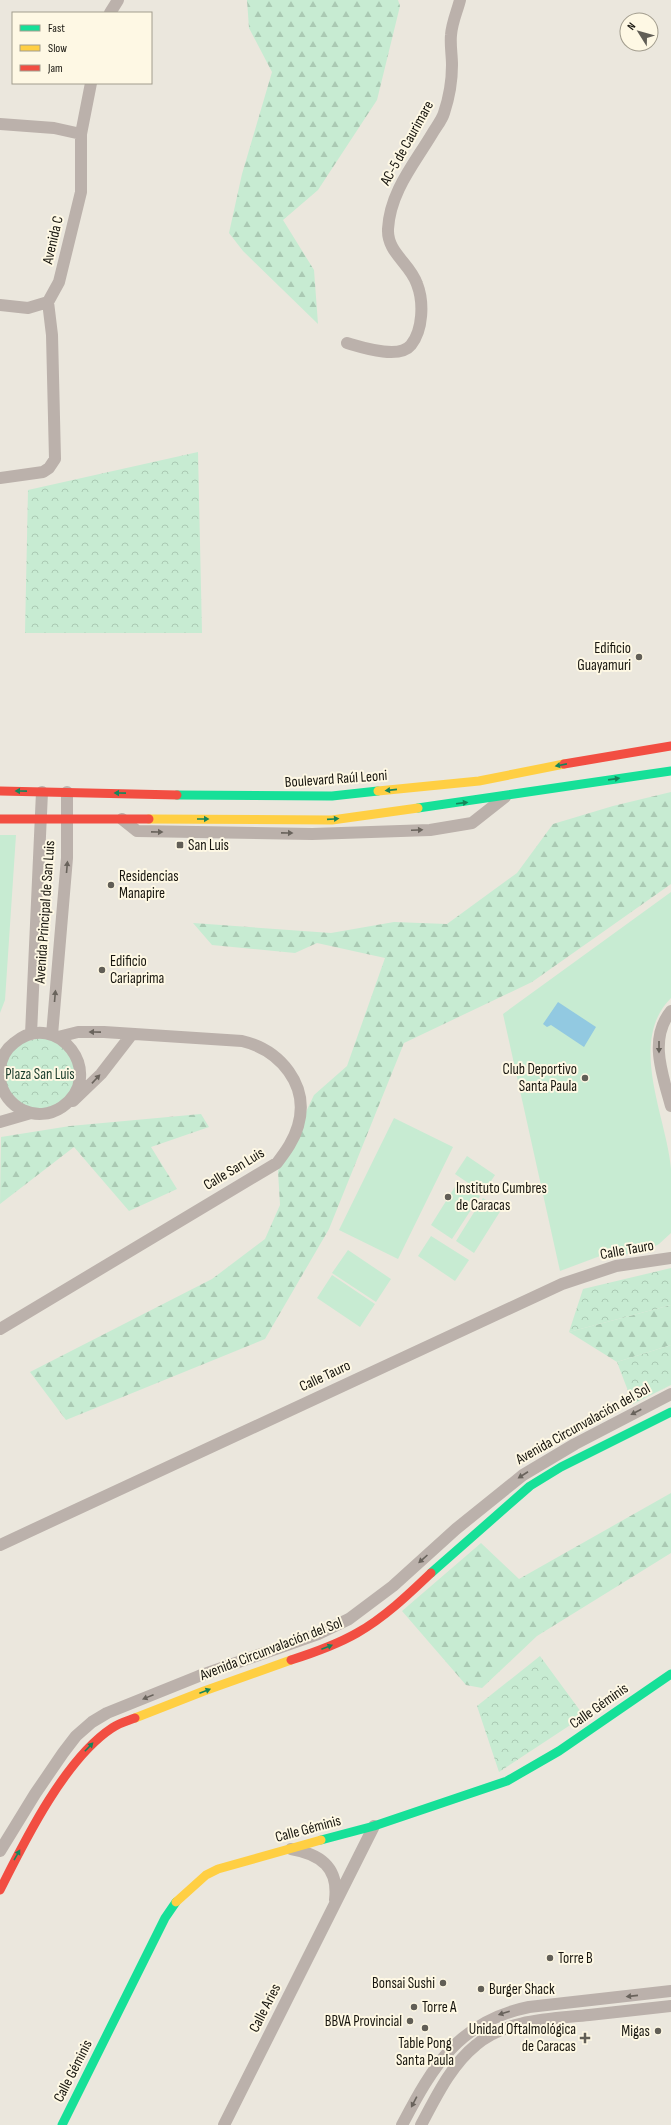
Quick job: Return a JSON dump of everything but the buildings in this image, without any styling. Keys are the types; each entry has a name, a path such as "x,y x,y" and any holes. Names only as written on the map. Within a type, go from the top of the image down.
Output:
{"street":[{"path":"111,12 118,0"},
{"name":"AC-5 de Caurimare","path":"347,343 376,351 398,352 410,346 416,335 421,319 417,284 389,244 388,230 391,209 398,190 444,115 449,97 452,65 451,34 453,20 460,0"},
{"name":"Avenida C","path":"48,302 59,282 81,192 81,134 91,84"},
{"path":"0,124 54,128 81,134"},
{"path":"0,305 28,308 48,302 52,335 55,459 43,472 0,478"},
{"name":"Boulevard Raúl Leoni","path":"0,791 271,797 332,796 479,781 600,757 671,746"},
{"path":"0,819 332,820 506,796 671,770"},
{"name":"Avenida Principal de San Luis","path":"31,1034 42,792"},
{"name":"Avenida Principal de San Luis","path":"55,1036 67,858 67,792"},
{"path":"122,819 137,831 312,834 430,830 472,823 506,796"},
{"path":"671,1011 662,1027 658,1050 661,1069 671,1106"},
{"name":"Calle San Luis","path":"0,1329 277,1163 293,1138 300,1114 300,1101 292,1077 283,1064 267,1050 258,1045 242,1041 132,1034 78,1032 55,1036 31,1034"},
{"path":"0,1069 4,1052 18,1040 31,1034"},
{"path":"0,1122 31,1113 50,1113 84,1093 132,1034"},
{"path":"55,1036 70,1047 80,1068 79,1084 72,1098 67,1104"},
{"path":"0,1079 8,1100 15,1106 31,1113"},
{"name":"Calle Tauro","path":"0,1545 562,1284 616,1266 671,1258"},
{"name":"Avenida Circunvalación del Sol","path":"0,1851 58,1759 76,1736 92,1722 107,1713 199,1676 318,1634 349,1619 393,1586 456,1529 523,1475 575,1444 671,1394"},
{"name":"Avenida Circunvalación del Sol","path":"0,1890 14,1860 49,1802 88,1747 113,1727 204,1691 323,1649 357,1633 372,1623 419,1584 530,1486 562,1467 671,1412"},
{"name":"Calle Géminis","path":"62,2125 165,1918 176,1902 206,1875 218,1869 288,1848 374,1826 507,1781 559,1751 669,1678"},
{"name":"Calle Aries","path":"224,2125 374,1826"},
{"name":"Calle Aries","path":"288,1848 309,1853 329,1867 336,1882 335,1905"},
{"path":"402,2125 420,2090 444,2056 467,2033 491,2018 529,2006 671,1991"},
{"path":"421,2125 436,2096 463,2056 476,2044 494,2033 532,2021 671,2006"}],"green space":[{"path":"247,0 398,0 400,6 377,100 318,190 283,220 314,270 318,324 243,251 229,233 242,174 272,72 249,28"},
{"path":"198,452 202,633 25,633 28,490"},
{"path":"671,792 671,884 532,982 404,1043 329,1229 265,1339 66,1420 30,1372 212,1279 265,1239 280,1205 278,1171 314,1095 347,1066 385,958 317,943 295,953 212,945 193,923 331,933 394,922 447,924 517,873 553,824 613,806"},
{"path":"0,835 16,835 5,1000 0,1013"},
{"name":"Club Deportivo Santa Paula","path":"671,892 671,998 658,1016 652,1036 651,1058 653,1081 671,1169 671,1233 659,1244 642,1253 600,1256 560,1271 503,1014"},
{"name":"Plaza San Luis","path":"52,1035 80,1068 67,1104 31,1113 1,1084 0,1079 12,1045"},
{"path":"201,1114 209,1127 151,1147 177,1189 129,1211 74,1147 0,1204 1,1137 70,1126"},
{"path":"394,1118 453,1147 398,1259 339,1230"},
{"path":"467,1156 495,1175 483,1193 455,1174"},
{"path":"458,1182 480,1196 452,1239 431,1225"},
{"path":"483,1198 501,1210 474,1253 456,1241"},
{"path":"431,1236 469,1260 455,1281 418,1256"},
{"path":"348,1250 391,1279 376,1302 332,1273"},
{"path":"671,1268 671,1305 569,1332 583,1289"},
{"path":"332,1275 375,1304 360,1327 317,1298"},
{"path":"671,1305 671,1345 617,1362 569,1332"},
{"path":"671,1345 671,1385 633,1404 617,1362"},
{"path":"671,1493 671,1553 537,1636 482,1688 466,1685 402,1611 481,1543 519,1579"},
{"path":"540,1656 584,1716 499,1772 477,1706"}],"water":[{"path":"558,1002 596,1027 584,1047 551,1025 547,1027 543,1024"}],"traffic: fast":[{"path":"418,808 671,771"},
{"path":"177,795 332,796 378,791"},
{"path":"431,1573 530,1486 561,1467 671,1412"},
{"path":"321,1840 374,1826 507,1781 559,1751 671,1674"},
{"path":"62,2125 165,1918 176,1902"}],"traffic: slow":[{"path":"378,791 479,781 564,764"},
{"path":"149,819 332,820 418,808"},
{"path":"135,1718 204,1691 291,1660"},
{"path":"176,1902 206,1875 218,1869 321,1840"}],"traffic: jam":[{"path":"564,764 671,746"},
{"path":"0,791 177,795"},
{"path":"0,819 149,819"},
{"path":"291,1660 333,1645 367,1627 396,1605 431,1573"},
{"path":"0,1890 34,1825 62,1780 78,1759 112,1728 120,1723 135,1718"}],"place":[{"name":"Edificio Guayamuri","path":"639,657"},
{"name":"San Luis","path":"180,845"},
{"name":"Residencias Manapire","path":"111,885"},
{"name":"Edificio Cariaprima","path":"102,970"},
{"name":"Club Deportivo Santa Paula","path":"585,1078"},
{"name":"Instituto Cumbres de Caracas","path":"448,1197"},
{"name":"Torre B","path":"550,1958"},
{"name":"Bonsai Sushi","path":"443,1983"},
{"name":"Burger Shack","path":"481,1989"},
{"name":"Torre A","path":"414,2007"},
{"name":"BBVA Provincial","path":"410,2021"},
{"name":"Table Pong Santa Paula","path":"425,2028"},
{"name":"Migas","path":"658,2031"},
{"name":"Unidad Oftalmológica de Caracas","path":"585,2038"}]}
